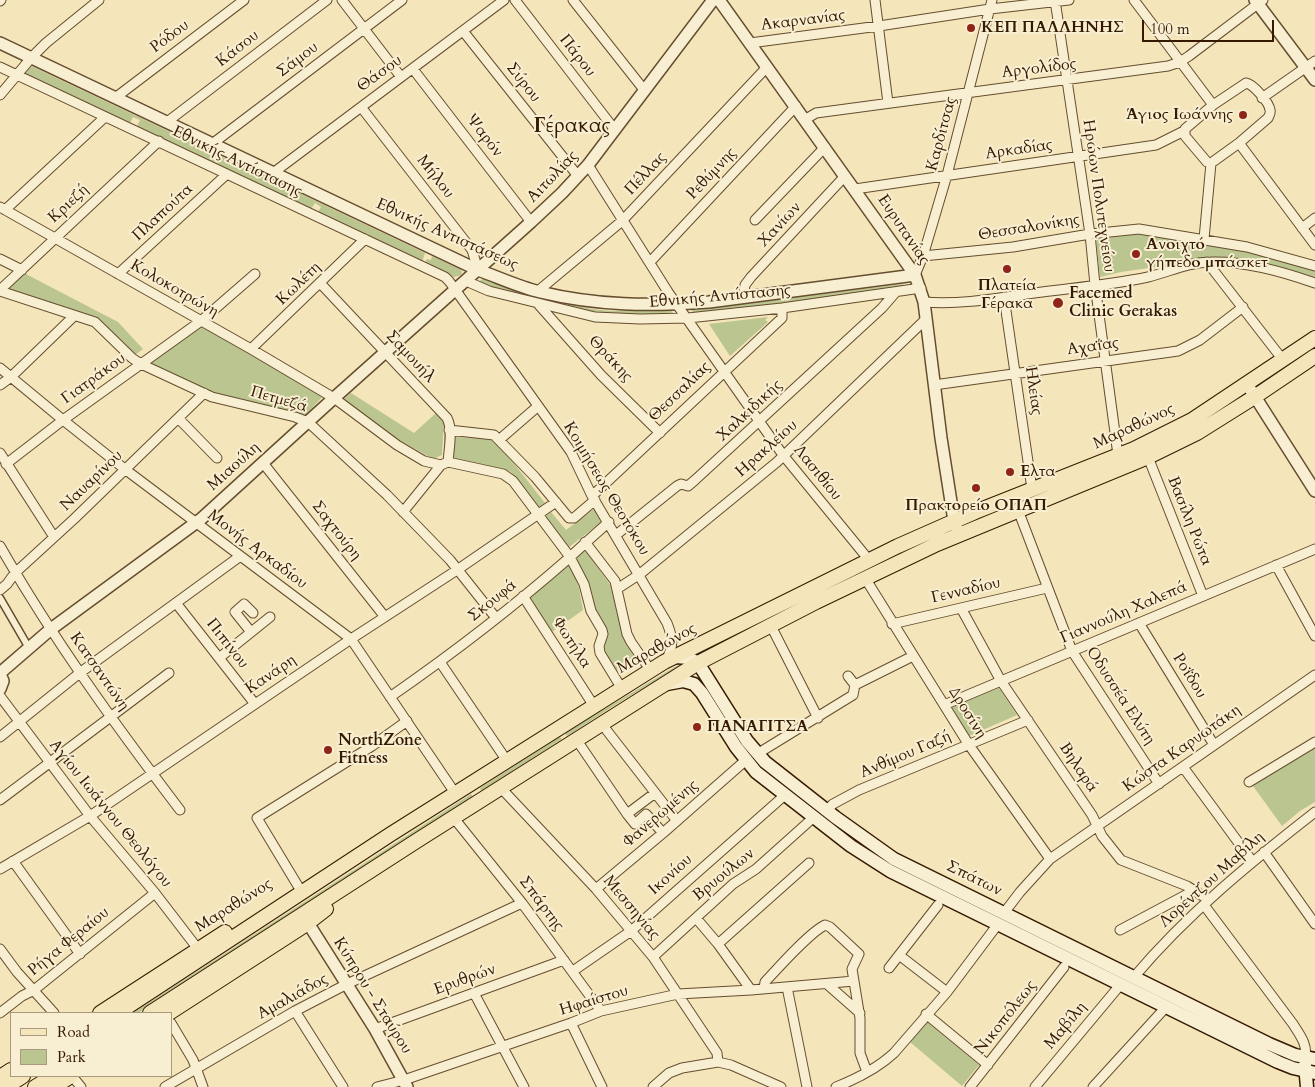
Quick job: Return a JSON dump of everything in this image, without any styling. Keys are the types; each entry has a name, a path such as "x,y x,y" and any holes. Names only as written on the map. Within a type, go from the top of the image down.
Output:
{"main road":[{"name":"Μαραθώνος","path":"120,1012 391,834 670,659 869,560 954,521 1118,455 1192,420 1315,338"},
{"name":"Μαραθώνος","path":"152,1012 500,787 698,663 865,578 959,535 1148,457 1197,433 1315,356"},
{"path":"670,659 689,658 698,663"},
{"name":"Σπάτων","path":"698,663 751,757 756,772 862,854 890,871 1134,977 1283,1050 1310,1058"},
{"name":"Σπάτων","path":"653,690 670,683 683,681 694,684 751,757 771,768 869,843 894,859 1121,984 1278,1062 1310,1072"},
{"name":"Μαραθώνος","path":"102,1012 363,846 391,834"},
{"name":"Μαραθώνος","path":"172,1012 308,923 418,840"},
{"path":"1307,1087 1310,1058"},
{"path":"6,1087 21,1077"},
{"path":"36,1087 51,1077"},
{"path":"54,1087 70,1077"}],"street":[{"path":"0,95 46,43 99,0"},
{"name":"Ρόδου","path":"115,98 244,0"},
{"name":"Κάσου","path":"167,122 327,0"},
{"path":"342,0 401,77"},
{"name":"Σάμου","path":"212,144 402,0"},
{"name":"Θάσου","path":"273,173 504,0"},
{"name":"Πάρου","path":"514,0 615,130"},
{"path":"573,0 645,90"},
{"name":"Αιτωλίας","path":"478,270 531,222 588,165 713,0"},
{"name":"Ευρυτανίας","path":"719,0 806,119 915,275 921,288 954,521"},
{"path":"875,0 888,103"},
{"name":"Ακαρνανίας","path":"750,42 879,26 991,5 1069,0"},
{"path":"1134,0 1213,105"},
{"name":"Ηρώων Πολυτεχνείου","path":"1055,1 1090,234 1118,455"},
{"path":"1259,2 1310,64 1315,80"},
{"name":"Αργολίδος","path":"806,119 816,113 1168,66 1180,62 1259,2"},
{"name":"Καρδίτσας","path":"915,275 923,256 947,175 991,5"},
{"name":"Σύρου","path":"463,31 578,176"},
{"name":"Εθνικής Αντιστάσεως","path":"0,43 478,270 538,291 606,304 677,304 915,275"},
{"path":"1211,163 1239,144 1268,118 1271,111 1262,98 1310,64"},
{"name":"Εθνικής Αντίστασης","path":"0,67 444,277 456,290"},
{"name":"Πέλλας","path":"538,291 622,221 767,67"},
{"name":"Ψαρόν","path":"413,69 531,222"},
{"name":"Αρκαδίας","path":"855,189 1156,145 1184,131 1187,126 1213,105 1246,83 1253,86 1262,98"},
{"name":"Μήλου","path":"362,106 472,250 478,270"},
{"name":"Ρεθύμνης","path":"650,262 796,106"},
{"path":"2,208 105,116"},
{"path":"1184,131 1185,136 1203,160 1211,163"},
{"name":"Κριεζή","path":"0,291 55,237 159,141"},
{"path":"1239,144 1315,245"},
{"path":"755,220 825,147"},
{"path":"1204,239 1211,163"},
{"name":"Λασιθίου","path":"588,165 622,221 677,304 783,456 869,560"},
{"name":"Πλαπούτα","path":"118,274 227,174"},
{"name":"Χανίων","path":"743,297 746,285 751,278 845,176"},
{"name":"Κολοκοτρώνη","path":"2,208 201,322 252,349 334,398 397,445 424,461 444,463 509,476 570,557 584,584 591,611 602,630 603,634 599,646 600,653 622,689"},
{"path":"1302,228 1315,218"},
{"name":"Θεσσαλονίκης","path":"923,256 1013,247 1090,234 1139,229 1247,246 1315,266"},
{"name":"Κωλέτη","path":"252,349 366,239"},
{"path":"0,259 22,270"},
{"path":"1208,262 1283,360"},
{"path":"924,302 942,304 1095,285 1146,277 1192,263 1208,262 1227,262 1272,270 1315,283"},
{"name":"Μιαούλη","path":"0,673 51,629 196,523 478,270"},
{"name":"Γιατράκου","path":"6,464 63,420 201,322 255,274"},
{"name":"Εθνικής Αντίστασης","path":"466,281 489,291 539,305 595,317 640,319 688,318 782,308 921,288"},
{"name":"Σαμουήλ","path":"321,284 449,422 444,463"},
{"name":"Κοιμήσεως Θεοτόκου","path":"456,290 537,407 571,452 594,498 667,623 673,643 670,659"},
{"name":"Πετμεζά","path":"0,291 98,324 132,358 141,364 204,394 308,422 381,489 450,560 496,618"},
{"name":"Χαλκιδικής","path":"616,535 677,486 681,484 688,486 760,422 882,308 895,293"},
{"name":"Ηλείας","path":"1004,297 1032,489"},
{"name":"Θράκης","path":"539,305 601,375 660,433"},
{"name":"Αχαΐας","path":"934,384 1178,351 1189,347 1243,307"},
{"name":"Θεσσαλίας","path":"556,502 568,517 572,518 724,371 782,318 782,308"},
{"path":"0,384 11,377 74,316"},
{"name":"Ηρακλείου","path":"617,589 640,574 783,456 926,319"},
{"name":"Μονής Αρκαδίου","path":"0,368 126,470 351,640 456,793"},
{"path":"1247,384 1315,492"},
{"name":"Ναυαρίνου","path":"0,590 15,573 126,470 204,394"},
{"path":"499,440 537,407"},
{"path":"179,419 217,458"},
{"path":"449,430 494,435 535,477 556,502"},
{"path":"0,454 54,537"},
{"name":"Βασίλη Ρώτα","path":"1148,457 1203,596"},
{"name":"Σαχτούρη","path":"263,463 385,617"},
{"path":"403,512 444,463"},
{"name":"Κανάρη","path":"0,869 90,816 556,502"},
{"name":"Οδυσσέα Ελύτη","path":"1018,510 1072,651 1159,784"},
{"path":"954,521 959,535"},
{"name":"Σκουφά","path":"390,697 440,662 496,618 609,522"},
{"path":"585,542 615,581 627,634 651,671"},
{"name":"Κατσαντώνη","path":"0,546 51,629 180,810"},
{"name":"Γιαννούλη Χαλεπά","path":"944,705 1315,549"},
{"path":"0,737 20,723 81,672 239,557"},
{"path":"1276,565 1315,636"},
{"name":"Δροσίνη","path":"865,578 969,745 1050,859"},
{"name":"Γενναδίου","path":"892,624 1047,588"},
{"name":"Φωτήλα","path":"523,596 594,706"},
{"path":"0,598 29,648"},
{"name":"Πιπίνου","path":"176,603 255,704"},
{"path":"251,632 234,612 244,604 253,613"},
{"name":"Βηλαρά","path":"961,608 1002,681 1092,816 1102,836 1121,860 1195,890 1206,902 1293,1024 1305,1044 1310,1058"},
{"path":"219,658 270,617"},
{"name":"Ροΐδου","path":"1139,623 1214,745"},
{"path":"770,626 818,718"},
{"path":"848,676 855,685 913,656"},
{"path":"440,662 507,761"},
{"path":"0,673 3,681 0,689"},
{"path":"0,800 169,673"},
{"name":"Κώστα Καρυωτάκη","path":"836,1087 867,1072 887,1060 894,1053 947,992 1020,892 1050,859 1315,675"},
{"name":"Φανερωμένης","path":"596,889 751,757 853,695 855,685"},
{"name":"Αγίου Ιωάννου Θεολόγου","path":"0,696 90,816 155,893 198,949"},
{"path":"298,886 257,818 372,746 407,720"},
{"name":"Ανθίμου Γαζή","path":"826,811 837,801 859,790 1028,720"},
{"path":"601,723 677,821"},
{"path":"576,739 627,814 636,824 646,814"},
{"path":"1250,782 1315,742"},
{"path":"1183,767 1252,861"},
{"name":"Μεσσηνίας","path":"500,787 596,889 653,957 717,1053 718,1062"},
{"path":"627,814 655,793"},
{"name":"Ικονίου","path":"572,971 631,931 785,795"},
{"path":"638,806 663,833"},
{"name":"Λορέντζου Μαβίλη","path":"1134,977 1149,959 1206,902 1252,861 1315,812"},
{"name":"Βρυούλων","path":"653,957 733,884 756,869 814,817"},
{"name":"Σπάρτης","path":"453,818 522,902 601,1011"},
{"path":"1264,852 1315,924"},
{"path":"13,861 80,954"},
{"path":"718,944 809,863"},
{"path":"1120,930 1195,890"},
{"name":"Ρήγα Φεραίου","path":"0,1013 34,990 155,893"},
{"name":"Αμαλιάδος","path":"165,1087 347,984 522,902"},
{"path":"889,968 938,906"},
{"path":"696,918 718,944 751,990"},
{"name":"Κύπρου - Σταύρου","path":"308,923 375,1029 405,1083"},
{"path":"764,989 765,982 812,935 825,925 830,927 858,953 852,967 860,1013 860,1052 867,1072"},
{"path":"0,949 17,972 53,1012"},
{"path":"899,955 947,992"},
{"name":"Ερυθρών","path":"375,1029 564,960"},
{"name":"Νικοπόλεως","path":"970,1087 1064,967"},
{"name":"Ηφαίστου","path":"377,1087 405,1083 501,1046 572,1023 601,1011 678,994 854,981"},
{"path":"827,984 860,1013"},
{"name":"Μαβίλη","path":"1035,1087 1121,984"},
{"path":"787,987 808,1087"},
{"path":"474,993 524,1087"},
{"path":"1092,1087 1166,1007"},
{"path":"295,1012 343,1087"},
{"path":"926,1014 988,1065"},
{"path":"572,1023 602,1087"},
{"path":"172,1025 198,1069 203,1087"},
{"path":"653,1087 669,1073 682,1068 718,1062 731,1065 781,1087"},
{"path":"73,1077 81,1087"}],"green space":[{"path":"31,66 425,253 422,262 318,212 321,207 315,203 311,209 137,126 140,120 133,117 130,123 25,73"},
{"path":"1140,233 1252,250 1315,269 1315,281 1211,259 1121,272 1100,277 1096,239"},
{"path":"432,256 460,269 461,275 454,277 425,263 427,259 431,260"},
{"path":"22,272 118,322 143,349 135,355 102,324 4,288"},
{"path":"484,278 542,297 585,308 617,311 670,309 674,314 597,315 489,288 478,282"},
{"path":"903,284 901,288 814,300 695,314 691,310"},
{"path":"768,317 765,320 768,322 730,356 709,324"},
{"path":"198,324 323,396 304,417 215,395 145,363"},
{"path":"351,393 414,433 436,413 444,421 442,455 433,459 337,405"},
{"path":"454,437 494,438 545,503 538,508 511,472 453,458"},
{"path":"594,509 601,522 568,548 545,517 551,512 566,530"},
{"path":"584,548 611,586 623,638 635,658 615,671 603,649 607,634 592,606 587,582 575,555"},
{"path":"570,564 579,588 583,610 552,632 529,597"},
{"path":"680,665 679,667 567,736 565,733"},
{"path":"999,688 1017,715 969,736 952,707"},
{"path":"560,737 562,739 481,791 480,788"},
{"path":"1315,746 1315,802 1300,811 1282,826 1253,786"},
{"path":"471,794 473,797 140,1012 135,1012"},
{"path":"927,1022 979,1065 962,1086 910,1042"}],"place":[{"name":"ΚΕΠ ΠΑΛΛΗΝΗΣ","path":"971,28"},
{"name":"Άγιος Ιωάννης","path":"1243,115"},
{"name":"Ανοιχτό γήπεδο μπάσκετ","path":"1136,254"},
{"name":"Πλατεία Γέρακα","path":"1007,269"},
{"name":"Facemed Clinic Gerakas","path":"1058,303"},
{"name":"Ελτα","path":"1010,472"},
{"name":"Πρακτορείο ΟΠΑΠ","path":"976,488"},
{"name":"ΠΑΝΑΓΙΤΣΑ","path":"697,727"},
{"name":"NorthZone Fitness","path":"328,750"}],"district":[{"name":"Γέρακας","path":"572,127"}]}
